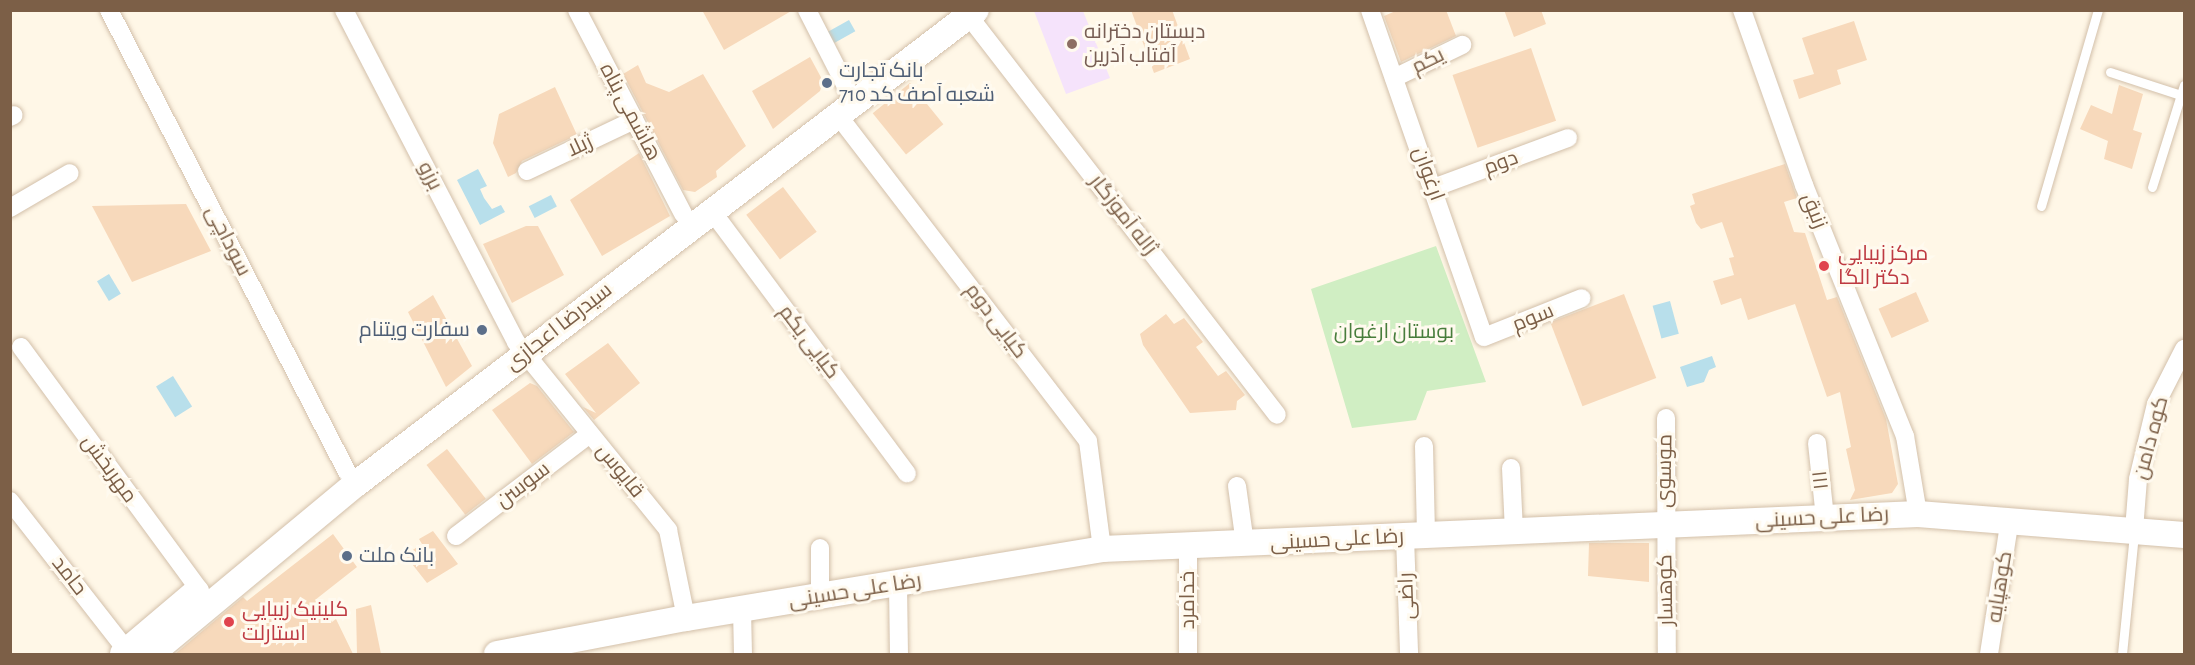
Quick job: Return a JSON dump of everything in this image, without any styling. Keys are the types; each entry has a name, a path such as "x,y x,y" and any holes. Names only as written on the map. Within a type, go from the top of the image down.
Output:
{"main road":[{"name":"سیدرضا اعجازی","path":"134,653 356,484 683,214 847,88 964,12"},
{"name":"سیدرضا اعجازی","path":"134,653 199,589 347,472 712,211 964,12"},
{"name":"رضا علی حسینی","path":"497,654 555,648 686,618 1102,549 1918,514 2010,519 2184,535"}],"street":[{"name":"سوداچی","path":"109,10 347,472"},
{"name":"برزو","path":"344,10 520,348"},
{"name":"هاشمی پناه","path":"577,10 683,214"},
{"path":"807,10 847,88"},
{"name":"ارغوان","path":"1370,10 1484,337"},
{"name":"زنبق","path":"1742,10 1804,185 1905,436 1918,514"},
{"name":"ژاله آموزگار","path":"964,12 1277,415"},
{"name":"یکم","path":"1394,78 1462,45"},
{"name":"کیایی دوم","path":"837,114 1088,441 1102,549"},
{"name":"ژیلا","path":"527,171 634,120"},
{"name":"دوم","path":"1433,188 1568,138"},
{"path":"10,208 70,172"},
{"name":"کیایی یکم","path":"712,211 907,474"},
{"path":"10,215 10,220"},
{"name":"سوم","path":"1484,337 1582,298"},
{"name":"مهربخش","path":"21,347 199,589"},
{"name":"قایوس","path":"520,348 668,530 686,618"},
{"name":"کوه دامن","path":"2134,531 2138,479 2156,404 2180,369 2184,349"},
{"name":"موسوی","path":"1665,525 1666,418"},
{"name":"سوسن","path":"456,536 590,434"},
{"name":"۱۱۱","path":"1817,443 1825,518"},
{"name":"راضی","path":"1409,654 1424,446"},
{"path":"1511,468 1514,532"},
{"path":"1237,486 1245,544"},
{"name":"حامد","path":"10,501 134,653"},
{"name":"کوهپایه","path":"1989,654 2010,519"},
{"name":"کوهسار","path":"1665,525 1667,654"},
{"name":"خدامرد","path":"1188,546 1188,654"},
{"path":"820,548 820,597"},
{"path":"898,584 899,654"},
{"path":"742,610 743,654"}],"lane":[{"path":"2041,206 2098,10"},
{"path":"2110,72 2183,96"},
{"path":"2152,187 2183,96 2184,85"},
{"path":"2122,654 2134,531"}],"shaded area":[{"name":"دبستان دخترانه آفتاب آذرین","path":"1034,11 1083,11 1110,78 1066,94"}],"green space":[{"name":"بوستان ارغوان","path":"1436,246 1486,382 1427,391 1416,420 1352,428 1311,289"}],"water":[{"path":"849,20 855,31 834,43 828,32"},
{"path":"478,169 487,186 480,189 484,198 492,209 501,205 505,212 480,225 457,180"},
{"path":"551,195 557,207 535,218 529,206"},
{"path":"109,274 121,294 109,301 97,281"},
{"path":"1670,301 1679,334 1661,339 1653,306"},
{"path":"1712,356 1716,367 1709,370 1704,382 1687,387 1680,367"},
{"path":"173,376 192,407 175,417 156,387"}],"building":[{"path":"702,10 793,10 724,50"},
{"path":"1131,10 1172,10 1190,59 1154,73"},
{"path":"1398,10 1446,10 1456,36 1401,62 1384,16"},
{"path":"1504,10 1541,10 1546,24 1514,37"},
{"path":"1854,21 1867,60 1837,70 1841,84 1799,99 1793,80 1814,74 1802,38"},
{"path":"1531,48 1556,121 1478,148 1453,75"},
{"path":"810,57 823,81 820,91 773,129 752,91"},
{"path":"638,65 646,83 669,92 703,74 746,146 716,171 717,177 695,192 683,190 623,74"},
{"path":"910,83 943,124 906,154 873,113"},
{"path":"2119,85 2143,94 2133,130 2142,133 2132,169 2104,159 2108,141 2080,129 2091,105 2112,114"},
{"path":"555,87 577,135 522,161 516,173 508,177 493,143 499,114"},
{"path":"639,153 670,216 602,256 570,200"},
{"path":"1785,164 1797,198 1784,202 1794,232 1805,233 1827,300 1837,297 1886,419 1898,484 1892,493 1850,500 1855,490 1846,449 1851,447 1840,392 1827,397 1795,304 1748,320 1741,298 1721,305 1713,281 1734,275 1729,258 1734,257 1722,222 1701,229 1696,223 1690,206 1695,204 1692,194"},
{"path":"783,187 817,232 780,259 746,215"},
{"path":"186,204 211,251 132,282 92,206"},
{"path":"526,226 538,226 564,275 512,303 483,244"},
{"path":"1916,292 1929,321 1892,338 1879,309"},
{"path":"1624,294 1656,378 1583,406 1550,322"},
{"path":"433,295 472,366 446,387 408,312"},
{"path":"1166,314 1174,324 1184,318 1203,342 1196,347 1218,376 1226,371 1245,395 1237,401 1236,410 1190,413 1143,345 1140,334"},
{"path":"608,343 640,383 594,420 583,407 596,413 565,374"},
{"path":"530,383 537,386 574,432 532,464 492,410"},
{"path":"447,449 486,499 465,515 427,465"},
{"path":"433,531 458,564 427,583 405,555 422,544 419,539"},
{"path":"333,534 357,567 315,600 323,609 311,620 328,616 332,622 336,619 353,654 175,654 243,597 247,601"},
{"path":"1589,543 1649,543 1649,582 1588,576"},
{"path":"371,605 381,654 357,654 356,609"}],"place":[{"name":"دبستان دخترانه آفتاب آذرین","path":"1072,44"},
{"name":"بانک تجارت شعبه آصف کد 710","path":"827,83"},
{"name":"مرکز زیبایی دکتر الگا","path":"1824,266"},
{"name":"سفارت ویتنام","path":"482,330"},
{"name":"بانک ملت","path":"347,556"},
{"name":"کلینیک زیبایی استارلت","path":"229,622"}]}
